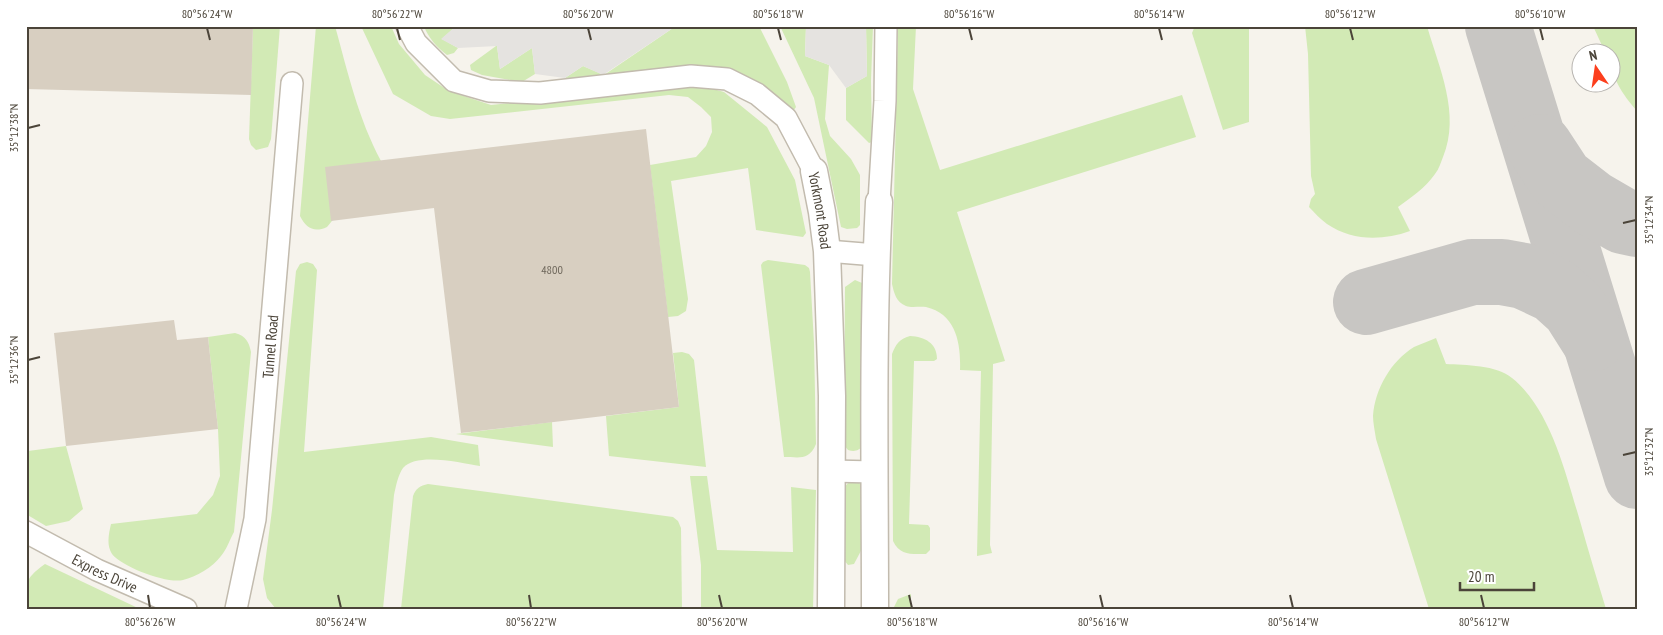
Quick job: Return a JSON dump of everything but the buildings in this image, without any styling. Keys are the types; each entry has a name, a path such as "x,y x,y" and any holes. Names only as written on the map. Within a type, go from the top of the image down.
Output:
{"street":[{"name":"Yorkmont Road","path":"407,26 416,43 454,82 489,91 540,92 691,76 727,79 757,94 786,118 814,171 827,251 832,396 831,609"},
{"path":"875,609 876,255 886,26"},
{"name":"Tunnel Road","path":"236,609 255,519 292,83"},
{"path":"827,251 876,255"},
{"path":"831,471 874,472"},
{"name":"Express Drive","path":"26,532 97,570 186,609"}],"green space":[{"path":"253,26 280,26 271,139 268,147 256,150 251,145 249,139"},
{"path":"316,26 335,26 360,112 381,161 327,227 318,230 305,224 300,216"},
{"path":"361,26 391,26 399,44 425,75 449,91 491,105 695,84 724,92 767,127 795,180 806,233 803,237 756,230 748,168 671,181 688,299 686,311 678,316 668,317 650,165 696,157 706,146 712,132 711,117 701,107 688,97 669,95 450,119 431,116 393,94"},
{"path":"424,26 456,26 442,39 458,48 454,53 447,55 428,35"},
{"path":"676,26 759,26 787,82 796,107 794,110 763,85 739,74 566,81 565,78 583,66 604,75"},
{"path":"780,26 806,26 805,56 829,65 825,119 830,136 851,159 860,175 860,225 857,228 847,229 841,227 814,98"},
{"path":"866,26 873,26 871,81 872,142 869,143 846,120 846,88 867,76"},
{"path":"898,26 916,26 913,89 940,170 1182,95 1196,137 957,212 1005,361 993,364 990,545 992,553 977,556 981,371 960,370 958,340 950,323 936,311 926,307 906,306 900,302 896,297 892,284"},
{"path":"1195,26 1249,26 1249,122 1223,130 1192,33"},
{"path":"1305,26 1427,26 1446,91 1450,124 1448,141 1440,166 1423,188 1398,207 1410,231 1378,238 1347,234 1327,224 1309,207 1311,199 1315,194 1311,176 1308,54"},
{"path":"1593,26 1637,26 1637,111 1620,88 1620,42 1600,42"},
{"path":"496,46 500,69 532,48 535,74 522,82 482,75 471,70 470,65"},
{"path":"768,260 805,265 809,268 810,272 814,343 816,444 807,456 803,457 784,457 761,265"},
{"path":"307,262 313,264 317,270 304,452 431,437 478,445 480,466 451,461 429,460 410,463 401,471 394,495 383,609 276,609 267,598 263,579 272,510 296,271 300,264"},
{"path":"855,280 862,283 865,288 864,445 858,450 853,451 848,450 844,445 845,287"},
{"path":"235,333 246,340 251,352 234,532 218,560 204,571 193,577 176,581 156,577 125,564 112,554 109,543 111,524 197,514 213,495 220,476 218,429 208,337"},
{"path":"910,336 925,339 929,342 935,349 937,359 934,361 914,361 909,524 928,525 930,528 930,550 926,554 903,552 893,541 892,354 898,342"},
{"path":"1436,338 1446,364 1480,366 1498,370 1512,378 1526,391 1537,407 1547,425 1563,464 1606,609 1429,609 1376,439 1373,416 1377,396 1391,368 1414,347"},
{"path":"682,352 689,354 694,360 706,467 609,456 606,416 679,407 673,353"},
{"path":"552,422 553,447 456,434"},
{"path":"26,442 28,451 66,446 83,509 69,521 46,526 26,514"},
{"path":"690,476 707,476 717,550 793,552 791,487 816,490 813,609 701,609 701,565"},
{"path":"854,480 861,484 864,489 863,547 854,564 848,565 844,560 844,488"},
{"path":"428,484 673,517 678,521 681,528 682,609 401,609 413,496 415,491"},
{"path":"45,564 140,609 26,609 26,588 29,578"},
{"path":"911,594 911,609 893,609 898,599"}],"shaded area":[{"path":"456,26 676,26 603,75 583,66 565,78 535,74 532,48 500,69 497,46 458,48 441,39"},
{"path":"806,26 866,26 867,76 846,88 829,65 805,56"}],"taxiway":[{"path":"1498,26 1637,476"},
{"path":"1540,147 1561,179 1592,203 1623,221 1637,224"},
{"path":"1366,302 1472,272 1502,272 1524,276 1554,290 1574,308 1593,338"}]}
